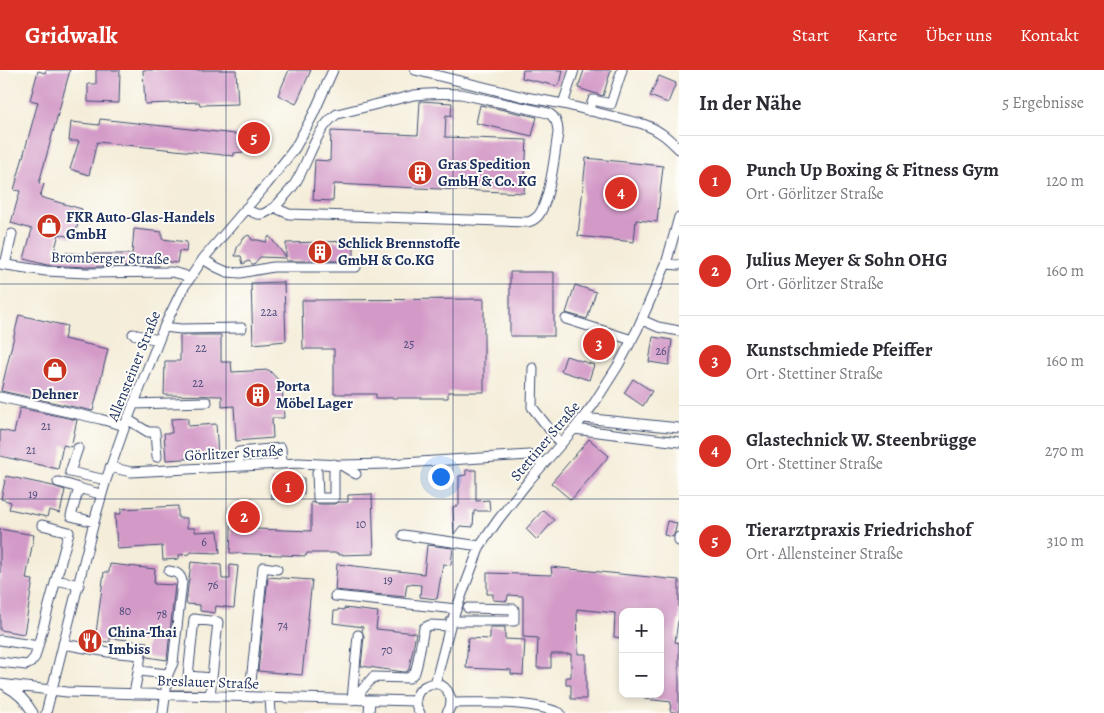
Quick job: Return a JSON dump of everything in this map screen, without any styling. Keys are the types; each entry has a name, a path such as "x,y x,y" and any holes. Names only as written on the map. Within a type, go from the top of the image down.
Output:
{"street":[{"name":"Allensteiner Straße","path":"46,713 106,480 126,422 164,326 189,279 203,259 295,148 313,115 333,70"},
{"path":"415,70 454,75 520,96 562,104 643,124 655,129 679,149"},
{"path":"562,104 574,70"},
{"path":"590,111 593,100 611,104 622,70"},
{"path":"246,208 258,215 276,206 294,185 313,145 327,123 337,114 414,95 448,93 462,94 548,113 556,120 558,126 547,198 539,215 534,220 528,222 289,214 276,206"},
{"name":"Stettiner Straße","path":"435,684 450,624 480,546 498,520 593,405 619,364 642,320 666,264 679,216"},
{"path":"3,265 12,234"},
{"path":"203,259 227,272 240,273 273,267 356,267"},
{"path":"666,264 679,266"},
{"name":"Bromberger Straße","path":"3,265 46,271 87,273 172,272 189,279"},
{"path":"566,319 632,340"},
{"path":"642,320 658,327 679,331"},
{"path":"164,326 181,330 242,328"},
{"path":"133,334 158,340"},
{"path":"533,368 532,407 561,444"},
{"path":"0,397 100,419 126,422 148,432 155,432 157,457"},
{"path":"133,404 207,402"},
{"path":"583,418 679,428"},
{"path":"574,429 679,442"},
{"path":"78,448 70,472 106,480"},
{"path":"239,467 239,452 281,448 282,464"},
{"path":"316,472 318,498 334,498 338,465 388,464 530,455 543,464"},
{"name":"Görlitzer Straße","path":"110,467 131,472 298,463 338,465 356,474"},
{"path":"58,482 102,494"},
{"path":"79,488 71,516 94,522"},
{"path":"0,662 26,665 35,657 69,532 42,525"},
{"path":"403,535 480,546"},
{"path":"251,682 263,567 277,569"},
{"path":"163,713 168,674 173,663 182,582 182,577 179,574 169,570"},
{"path":"56,580 78,585"},
{"path":"335,596 456,609"},
{"path":"361,700 361,692 373,677 409,678 415,672 418,665 424,628 430,625 514,621 514,610 468,608"},
{"path":"210,696 212,678 218,622 194,619 188,676 212,678"},
{"path":"358,635 361,700 369,713"},
{"path":"0,640 38,646"},
{"path":"63,644 108,652 141,655 134,694"},
{"path":"139,670 168,674"},
{"path":"1,684 22,696 33,713"},
{"name":"Breslauer Straße","path":"1,684 51,691 416,701"},
{"path":"420,713 416,706 417,695 424,686 429,684 435,684 449,692 451,703 447,713"},
{"path":"270,698 271,713"},
{"path":"451,703 519,704 560,713"}],"building":[{"path":"46,70 70,70 39,183 44,184 40,197 82,209 74,238 59,234 54,252 132,254 134,229 162,232 162,239 187,242 186,252 179,251 177,263 160,261 159,266 87,267 47,265 24,259 32,229 11,223 20,191 14,190 38,102 30,100 38,71 45,73"},
{"path":"96,70 120,70 119,103 88,102 88,84 96,84"},
{"path":"143,70 236,70 238,104 200,105 199,102 145,104"},
{"path":"289,70 311,70 296,104 278,95"},
{"path":"523,70 563,70 561,80 557,86 522,78"},
{"path":"584,70 611,70 603,96 578,88"},
{"path":"659,76 676,83 668,103 650,96"},
{"name":"Gras Spedition GmbH & Co. KG","path":"420,101 452,103 451,116 446,115 445,137 527,140 524,193 334,184 333,201 313,200 315,160 330,161 331,131 418,135"},
{"path":"480,105 537,117 532,136 476,123"},
{"path":"100,119 244,135 244,125 263,123 264,130 261,130 263,150 234,153 234,156 97,142 89,175 70,169 79,141 69,141 71,122 99,125"},
{"path":"586,158 663,166 657,222 636,220 634,242 578,236"},
{"name":"Schlick Brennstoffe GmbH & Co.KG","path":"249,235 252,240 266,242 269,236 286,257 286,243 354,241 354,261 286,261 286,258 260,257 254,264 249,261 243,264 241,256 235,256 243,238"},
{"path":"510,272 554,272 554,336 510,336"},
{"path":"284,282 286,341 253,344 251,283"},
{"path":"575,285 596,292 587,319 566,313"},
{"path":"484,299 484,392 448,392 448,398 376,398 376,394 334,394 334,349 303,349 302,300"},
{"name":"Dehner","path":"19,315 67,326 64,339 108,349 93,411 1,391"},
{"path":"180,335 221,335 221,362 231,362 232,372 269,370 282,384 284,418 272,418 273,438 236,441 234,406 222,407 222,396 164,395 165,361 180,361"},
{"path":"592,335 610,341 607,352 588,346"},
{"path":"653,337 672,340 669,365 649,362"},
{"path":"566,356 594,365 589,380 561,371"},
{"path":"633,379 652,391 643,406 624,393"},
{"path":"20,408 77,420 71,447 63,445 58,469 0,456 0,430 14,433"},
{"path":"188,418 188,426 216,424 218,457 166,460 164,433 172,433 171,419"},
{"path":"589,439 609,456 571,500 551,483"},
{"path":"466,470 476,470 476,501 489,500 490,511 474,511 473,527 460,526 454,534 453,507 459,505 459,476 466,475"},
{"path":"6,476 65,490 60,513 49,510 47,517 9,509 11,502 1,499"},
{"path":"304,478 304,494 290,494 290,498 272,499 271,480"},
{"path":"372,494 374,554 338,555 338,553 307,553 306,556 230,553 232,506 257,507 256,529 311,531 311,502 334,504 348,502 348,495"},
{"path":"178,506 178,518 187,518 187,528 195,528 195,532 218,531 220,553 190,552 190,554 179,555 179,559 163,560 162,546 117,549 115,514 121,514 121,509"},
{"path":"543,510 554,520 537,540 526,529"},
{"path":"667,521 677,523 673,537 664,535"},
{"path":"0,529 34,535 26,579 33,580 24,634 0,630"},
{"path":"427,545 453,548 451,565 443,564 437,599 420,597 421,585 407,584 405,597 335,590 337,564 424,574"},
{"path":"191,562 221,565 222,579 230,579 230,565 238,566 234,608 216,606 215,613 200,611 200,605 186,604"},
{"path":"110,564 155,569 154,584 175,585 167,660 147,657 147,642 110,638 110,642 95,641 104,572 109,572"},
{"path":"551,567 679,580 679,621 675,642 679,643 679,713 670,711 671,702 645,699 664,698 664,608 619,608 619,638 614,637 615,613 577,609 578,654 586,654 586,699 571,699 571,685 566,685 566,677 571,677 571,654 551,654 551,668 537,668 538,638 523,637 523,596 508,595 507,601 493,600 493,594 487,594 487,573 552,575"},
{"path":"268,577 312,580 302,675 258,671"},
{"path":"344,608 378,612 376,629 416,633 409,669 404,672 361,666 363,627 333,623 334,611 338,611 338,609 344,610"},
{"path":"490,627 505,627 505,639 525,640 523,675 511,674 511,670 466,668 468,638 490,639"}],"place":[{"name":"Tierarztpraxis Friedrichshof","path":"254,138"},
{"name":"Gras Spedition GmbH & Co. KG","path":"420,173"},
{"name":"Glastechnick W. Steenbrügge","path":"621,193"},
{"name":"FKR Auto-Glas-Handels GmbH","path":"49,226"},
{"name":"Schlick Brennstoffe GmbH & Co.KG","path":"320,252"},
{"name":"Kunstschmiede Pfeiffer","path":"599,344"},
{"name":"Dehner","path":"55,370"},
{"name":"Porta Möbel Lager","path":"258,395"},
{"name":"Punch Up Boxing & Fitness Gym","path":"288,487"},
{"name":"Julius Meyer & Sohn OHG","path":"244,517"},
{"name":"China-Thai Imbiss","path":"90,641"}]}
